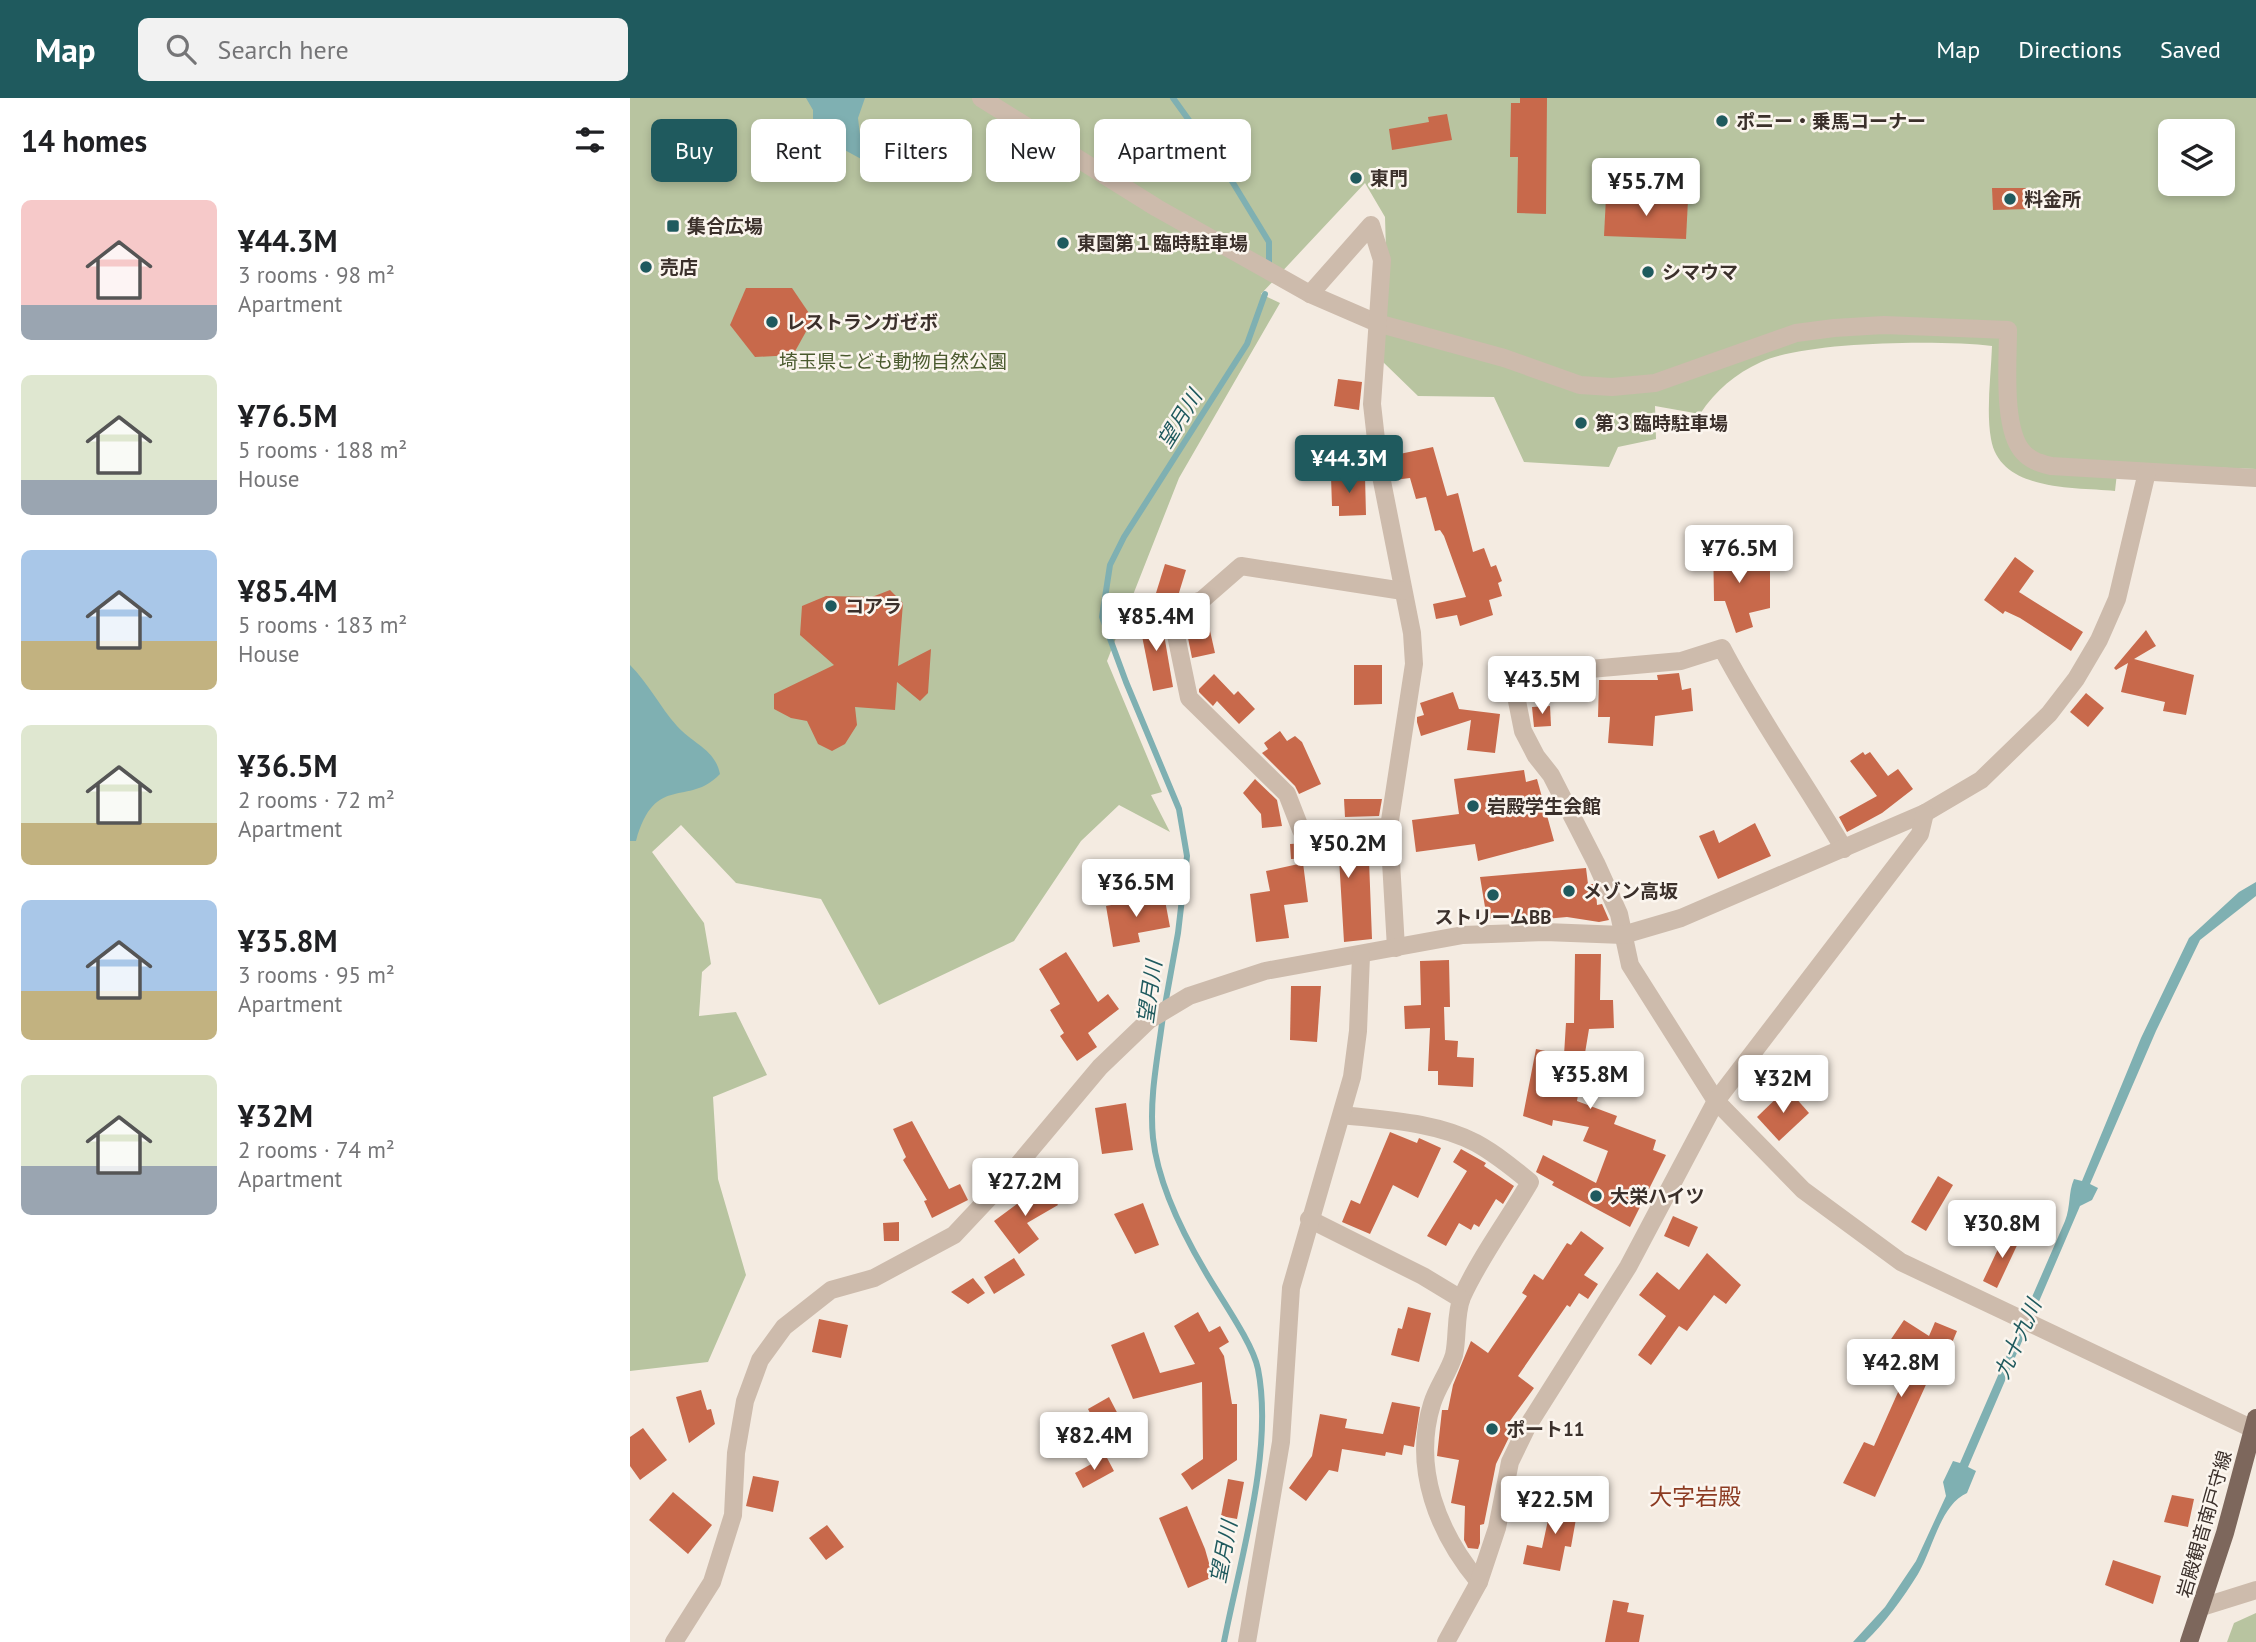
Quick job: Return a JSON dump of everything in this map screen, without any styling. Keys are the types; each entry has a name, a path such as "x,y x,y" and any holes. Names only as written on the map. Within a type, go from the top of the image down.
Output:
{"main road":[{"name":"岩殿観音南戸守線","path":"2189,1642 2251,1462 2255,1424"}],"street":[{"path":"981,98 1157,208 1310,294 1377,323 1504,358 1580,385 1612,387 1655,383 1796,332 1884,326 2008,330 2011,426 2021,451 2034,462 2051,466 2256,478"},
{"path":"1310,294 1371,225 1382,260 1373,404 1379,466 1412,633 1413,664 1390,827 1396,948"},
{"path":"674,1642 712,1581 733,1515 736,1453 744,1401 760,1360 784,1327 831,1290 874,1278 954,1235 1001,1185 1100,1067 1149,1020 1189,996 1265,971 1361,956 1463,935 1545,932 1623,935 1682,918 1925,813 1981,780 2049,714 2076,679 2099,640 2117,599 2147,472"},
{"path":"1390,827 1301,830 1287,794 1189,698 1171,611 1202,600 1241,566 1403,591"},
{"path":"1844,849 1796,768 1755,711 1722,648 1681,661 1590,669 1513,681 1523,732 1576,820 1619,914 1630,965 1716,1101 1804,1190 1901,1262 2047,1332 2255,1424"},
{"path":"1446,1642 1479,1582 1497,1528 1510,1462 1527,1427 1628,1267 1716,1101 1920,834 1925,813"},
{"path":"1247,1642 1281,1442 1291,1288 1308,1219 1342,1115 1358,1031 1361,956"},
{"path":"1342,1115 1445,1132 1474,1142 1496,1155 1530,1182 1461,1299 1453,1357 1438,1387 1428,1420 1425,1473 1442,1523 1461,1561 1479,1582"},
{"path":"1308,1219 1423,1276 1461,1299"},
{"path":"2202,1607 2256,1590"}],"green space":[{"name":"埼玉県こども動物自然公園","path":"630,98 2256,98 2256,469 2118,464 2115,491 2041,483 2024,478 2009,469 1997,456 1991,439 1989,405 1992,346 1969,344 1841,346 1782,355 1761,362 1734,377 1719,390 1700,414 1655,406 1656,439 1618,447 1609,467 1524,462 1494,397 1418,396 1383,362 1387,284 1385,217 1365,183 1261,294 1280,303 1179,478 1107,661 1162,792 1151,795 1170,832 1119,805 1081,841 1014,941 879,1005 821,899 736,883 681,825 652,852 704,923 711,964 702,972 699,1016 736,1012 767,1075 713,1097 718,1179 746,1275 708,1362 630,1371"},
{"path":"2256,1613 2256,1642 2227,1642 2234,1623"}],"water":[{"path":"806,98 865,98 858,118 860,158 846,151 846,119 813,119 813,110"},
{"path":"630,665 677,726 713,758 720,774 708,784 696,789 662,798 644,820 636,841 630,841"},
{"name":"九十九川","path":"2256,882 2256,896 2200,940 2156,1031 2090,1184 2098,1188 2092,1200 2080,1206 1968,1467 1976,1471 1967,1493 1950,1507 1918,1574 1894,1610 1865,1642 1853,1642 1885,1607 1916,1561 1946,1496 1943,1482 1953,1461 1960,1463 2065,1221 2074,1179 2082,1181 2141,1038 2189,938 2239,892"}],"building":[{"path":"1520,98 1547,98 1546,214 1517,213 1518,157 1510,157 1511,103 1520,103"},
{"path":"1447,114 1452,140 1392,150 1389,129 1429,122 1428,117"},
{"name":"料金所","path":"1992,188 2026,188 2028,209 1993,210"},
{"path":"1606,197 1688,200 1686,239 1604,236"},
{"name":"レストランガゼボ","path":"746,288 792,288 813,319 793,355 755,357 730,325"},
{"path":"1338,379 1362,382 1359,410 1334,406"},
{"path":"1433,447 1447,496 1458,493 1473,552 1484,548 1491,567 1496,565 1502,581 1498,583 1502,596 1489,600 1493,615 1460,626 1457,615 1436,619 1433,604 1466,597 1444,536 1440,530 1435,531 1426,497 1416,499 1410,478 1394,480 1390,456"},
{"path":"1365,476 1366,515 1339,516 1339,506 1332,506 1331,477"},
{"path":"1733,538 1733,555 1744,554 1744,568 1770,568 1770,608 1749,613 1753,627 1736,633 1725,601 1714,601 1713,539"},
{"path":"2015,557 2034,571 2019,592 2083,632 2071,651 2020,618 2005,611 2003,614 1984,600"},
{"path":"1165,564 1186,570 1178,596 1174,598 1156,593"},
{"path":"890,590 903,603 898,666 931,649 928,693 920,701 897,682 895,710 855,707 857,725 845,744 832,751 818,744 807,721 791,718 774,709 774,694 834,665 800,635 802,606 826,596 872,597"},
{"path":"1206,613 1215,653 1192,658 1184,618"},
{"path":"1161,617 1173,687 1153,691 1139,621"},
{"path":"2146,630 2156,646 2134,659 2194,675 2186,715 2163,711 2165,702 2121,692 2128,663 2116,670 2114,668"},
{"path":"1354,665 1382,665 1382,704 1354,705"},
{"path":"1679,673 1682,690 1691,688 1693,711 1655,716 1653,746 1608,743 1610,717 1598,717 1599,680 1658,680 1657,675"},
{"path":"1214,674 1234,695 1238,691 1255,709 1239,724 1217,701 1213,706 1199,692"},
{"path":"1453,692 1459,709 1500,714 1495,753 1467,750 1471,720 1421,736 1417,717 1424,715 1420,703"},
{"path":"2086,693 2104,708 2088,727 2070,712"},
{"path":"1550,706 1551,726 1534,727 1532,707"},
{"path":"1280,731 1287,741 1295,736 1302,742 1321,784 1299,794 1295,786 1262,753 1268,749 1264,743"},
{"path":"1863,752 1865,755 1870,752 1888,776 1898,769 1913,789 1882,813 1847,832 1839,817 1877,796 1850,761"},
{"path":"1524,770 1526,782 1537,779 1554,841 1478,861 1475,844 1416,852 1412,820 1459,814 1454,779"},
{"path":"1255,779 1277,800 1282,826 1262,828 1261,814 1243,793"},
{"path":"1344,799 1382,799 1379,816 1345,817"},
{"path":"1755,823 1771,856 1718,879 1699,836 1714,830 1719,843"},
{"path":"1378,839 1376,861 1369,860 1372,939 1344,942 1339,858 1291,859 1290,844"},
{"path":"1303,863 1308,902 1284,905 1289,938 1256,942 1250,894 1270,891 1266,871"},
{"path":"1586,868 1588,884 1593,884 1596,890 1597,905 1602,904 1609,920 1599,922 1567,917 1545,919 1545,914 1487,919 1480,877"},
{"path":"1164,895 1170,927 1138,933 1140,942 1113,947 1106,906"},
{"path":"1066,952 1098,1002 1108,994 1119,1009 1088,1033 1097,1047 1077,1061 1060,1036 1064,1033 1050,1010 1060,1004 1039,969"},
{"path":"1575,954 1601,954 1600,1000 1613,1000 1614,1028 1589,1029 1577,1101 1617,1116 1614,1124 1656,1140 1653,1150 1666,1155 1630,1227 1552,1185 1554,1182 1536,1172 1543,1155 1596,1183 1608,1151 1583,1141 1589,1127 1553,1120 1552,1126 1523,1116 1536,1049 1564,1055 1566,1023 1574,1023"},
{"path":"1449,960 1450,1007 1444,1007 1445,1040 1458,1041 1457,1057 1474,1058 1473,1087 1438,1085 1438,1071 1428,1071 1430,1028 1405,1029 1404,1006 1421,1005 1420,961"},
{"path":"1291,986 1321,986 1317,1042 1290,1040"},
{"path":"1787,1088 1809,1113 1779,1141 1757,1117"},
{"path":"1126,1103 1133,1150 1102,1154 1095,1108"},
{"path":"912,1121 949,1189 960,1184 968,1200 932,1218 924,1201 927,1200 903,1160 906,1157 893,1129"},
{"path":"1390,1132 1417,1143 1419,1138 1441,1148 1418,1198 1393,1185 1370,1234 1342,1222 1351,1200 1360,1204"},
{"path":"1461,1149 1486,1163 1484,1166 1514,1186 1503,1204 1496,1199 1479,1227 1474,1224 1471,1230 1459,1223 1446,1246 1427,1236 1467,1171 1453,1162"},
{"path":"1938,1176 1953,1185 1926,1231 1911,1222"},
{"path":"1041,1186 1042,1189 1047,1187 1058,1205 1027,1223 1039,1239 1019,1254 994,1221"},
{"path":"1143,1203 1159,1245 1135,1254 1114,1214"},
{"path":"1673,1216 1698,1227 1689,1247 1664,1236"},
{"path":"899,1222 899,1241 884,1241 883,1223"},
{"path":"1581,1231 1604,1248 1584,1275 1598,1284 1588,1299 1579,1293 1570,1307 1567,1305 1518,1376 1534,1388 1507,1425 1514,1427 1496,1464 1484,1524 1480,1525 1480,1543 1478,1549 1468,1548 1464,1540 1465,1506 1451,1503 1459,1460 1437,1456 1442,1410 1448,1410 1453,1385 1471,1341 1488,1353 1527,1296 1522,1293 1534,1274 1543,1280 1567,1243 1571,1245"},
{"path":"2006,1232 2020,1239 1997,1288 1983,1281"},
{"path":"1707,1253 1741,1285 1726,1304 1714,1295 1687,1331 1679,1326 1651,1365 1638,1355 1666,1316 1639,1295 1657,1272 1679,1290"},
{"path":"1014,1258 1025,1275 994,1294 984,1277"},
{"path":"973,1278 985,1293 968,1304 951,1292"},
{"path":"1408,1307 1431,1313 1419,1362 1391,1355 1398,1328 1402,1329"},
{"path":"1198,1312 1209,1332 1220,1326 1229,1342 1219,1348 1224,1356 1232,1404 1237,1404 1237,1460 1192,1490 1181,1474 1203,1459 1202,1382 1133,1399 1111,1345 1144,1332 1160,1373 1195,1364 1174,1326"},
{"path":"819,1319 848,1325 841,1358 812,1352"},
{"path":"1904,1320 1929,1336 1935,1322 1957,1331 1936,1381 1929,1378 1875,1497 1843,1483 1864,1442 1874,1446 1907,1372 1881,1354"},
{"path":"701,1390 715,1424 689,1443 676,1397"},
{"path":"1109,1397 1134,1445 1112,1457 1088,1409"},
{"path":"1392,1402 1420,1407 1414,1447 1404,1445 1402,1455 1386,1452 1385,1456 1342,1449 1338,1472 1329,1470 1306,1501 1289,1488 1312,1456 1320,1414 1347,1419 1345,1428 1383,1434"},
{"path":"643,1428 667,1460 640,1480 630,1466 630,1437"},
{"path":"1106,1456 1114,1471 1083,1488 1075,1473"},
{"path":"753,1476 779,1481 773,1512 746,1506"},
{"path":"1228,1479 1244,1482 1237,1519 1221,1516"},
{"path":"673,1492 712,1525 688,1554 649,1520"},
{"path":"2172,1495 2194,1499 2188,1527 2164,1522"},
{"path":"1553,1497 1579,1502 1571,1547 1565,1546 1560,1571 1523,1564 1527,1545 1542,1548"},
{"path":"1187,1506 1205,1549 1213,1577 1188,1588 1159,1518"},
{"path":"827,1525 844,1547 826,1560 809,1538"},
{"path":"2113,1560 2161,1576 2153,1604 2105,1585"},
{"path":"1613,1600 1629,1603 1627,1612 1644,1615 1639,1642 1605,1642"}],"waterway":[{"name":"望月川","path":"1173,98 1227,173 1269,242 1269,264"},
{"name":"望月川","path":"1165,1005 1178,933 1187,856 1179,809 1102,617 1110,565 1124,537 1247,344 1265,294"},
{"name":"望月川","path":"1163,1016 1152,1107 1153,1138 1160,1173 1188,1240 1250,1346 1258,1369 1262,1401 1262,1434 1253,1505 1224,1642"}],"place":[{"name":"ポニー・乗馬コーナー","path":"1722,121"},
{"name":"東門","path":"1356,178"},
{"name":"料金所","path":"2010,199"},
{"name":"集合広場","path":"673,226"},
{"name":"東園第１臨時駐車場","path":"1063,243"},
{"name":"売店","path":"646,267"},
{"name":"シマウマ","path":"1648,272"},
{"name":"レストランガゼボ","path":"772,322"},
{"name":"第３臨時駐車場","path":"1581,423"},
{"name":"コアラ","path":"831,606"},
{"name":"岩殿学生会館","path":"1473,806"},
{"name":"メゾン高坂","path":"1569,891"},
{"name":"ストリームBB","path":"1493,895"},
{"name":"大栄ハイツ","path":"1596,1196"},
{"name":"ポート11","path":"1492,1429"}],"district":[{"name":"大字岩殿","path":"1695,1497"}]}
